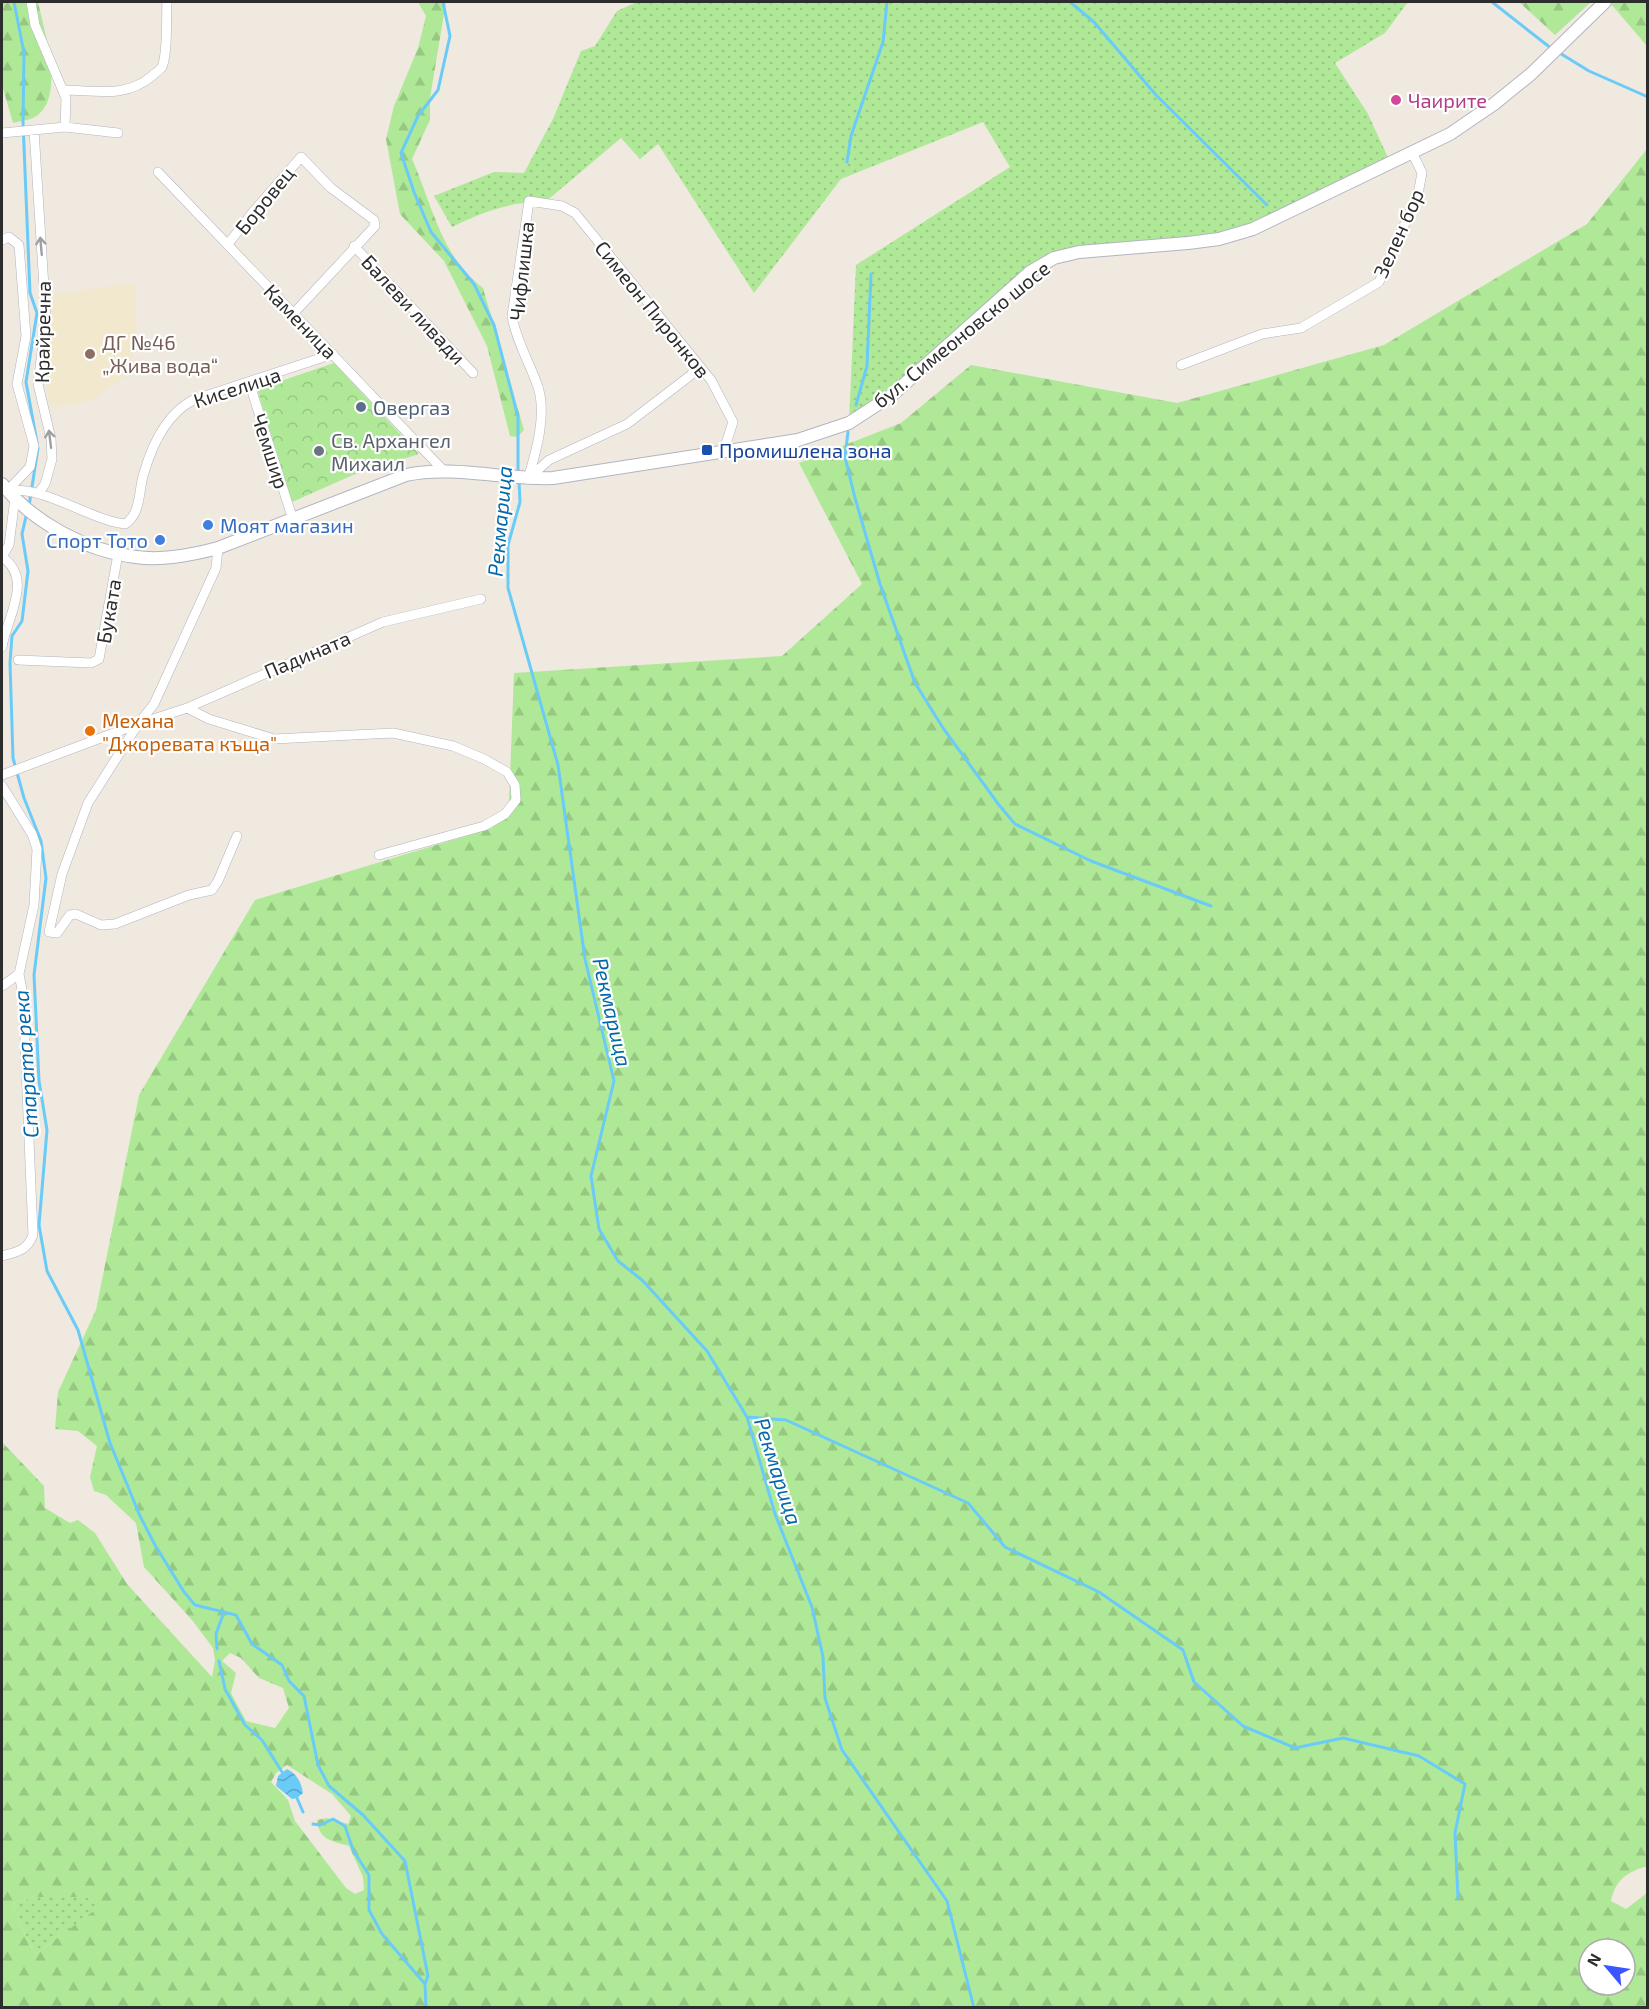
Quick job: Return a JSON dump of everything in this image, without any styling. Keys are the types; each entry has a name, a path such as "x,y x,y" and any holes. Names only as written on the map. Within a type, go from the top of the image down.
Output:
{"street":[{"path":"31,2 35,25 66,98 65,128"},
{"path":"63,90 98,93 126,90 142,84 162,68 167,2"},
{"name":"бул. Симеоновско шосе","path":"12,493 43,521 84,543 118,554 161,557 218,548 406,475 426,471 553,478 798,440 849,423 892,395 1030,272 1054,258 1079,252 1188,243 1231,235 1253,228 1450,134 1494,104 1548,57 1605,2"},
{"path":"2,133 65,128 118,133"},
{"name":"Крайречна","path":"34,130 46,320 38,384 51,439 52,459 45,484 38,494"},
{"name":"Зелен бор","path":"1181,365 1262,334 1301,328 1379,282 1418,194 1422,173 1412,152"},
{"name":"Боровец","path":"228,244 301,157 331,188 376,223 354,246"},
{"name":"Каменица","path":"158,172 444,471"},
{"name":"Симеон Пиронков","path":"529,201 562,206 582,219 696,365 711,380 733,422 723,453"},
{"name":"Чифлишка","path":"522,478 537,448 541,412 539,389 514,329 512,316 529,201"},
{"path":"2,240 9,237 19,245 26,336 17,384 34,446 30,467 12,493 9,545 2,557 12,564 18,580 2,647"},
{"path":"293,314 354,246"},
{"name":"Балеви ливади","path":"354,246 473,373"},
{"name":"Киселица","path":"12,493 38,494 77,510 125,524 133,519 143,473 171,416 193,400 333,354"},
{"path":"522,478 549,460 627,424 691,375 696,365"},
{"name":"Чемшир","path":"249,382 293,520"},
{"path":"218,548 218,558 207,588 154,704 138,724 88,803 62,874 48,930 56,934 70,915 76,914 101,925 115,924 189,895 212,890 237,836"},
{"name":"Буката","path":"18,660 91,663 99,659 118,554"},
{"name":"Падината","path":"2,775 187,708 383,622 481,599"},
{"path":"187,708 210,719 274,739 393,733 453,746 507,772 515,785 516,800 505,814 484,826 378,855"},
{"path":"2,786 32,834 37,849 34,905 19,974 23,994 33,1236 29,1245 22,1250 2,1256"},
{"path":"2,986 19,974"}],"shaded area":[{"name":"ДГ №46 „Жива вода“","path":"135,283 136,329 130,373 91,400 50,408 44,367 50,340 49,295"}],"green space":[{"path":"2,2 38,2 50,60 50,91 46,104 36,116 13,123 2,85"},
{"path":"418,2 446,2 430,98 430,120 412,159 447,245 457,261 483,288 524,430 517,437 510,436 487,346 444,261 400,214 386,139 394,106 418,48 426,16"},
{"path":"637,2 1408,2 1385,33 1335,63 1368,114 1390,162 1253,229 1054,258 849,423 856,265 1010,167 983,122 841,179 754,293 658,144 640,159 621,138 544,203 509,205 452,227 434,196 494,172 524,173 553,119 581,51 595,46 617,11"},
{"path":"1519,2 1591,2 1555,35"},
{"path":"1614,2 1647,2 1647,46 1611,4"},
{"path":"1647,149 1648,1866 1628,1874 1619,1882 1611,1901 1626,1909 1647,1893 1647,2007 2,2007 2,1442 44,1486 45,1508 70,1523 78,1520 95,1533 127,1584 212,1677 215,1660 213,1648 192,1620 144,1567 136,1523 106,1495 94,1491 90,1477 97,1446 78,1431 55,1429 58,1392 96,1310 139,1095 255,900 492,828 509,802 514,673 782,656 862,584 799,463 901,423 971,365 1177,403 1384,345 1587,224","holes":["230,1653 241,1658 259,1678 283,1688 289,1708 275,1728 246,1721 231,1693 236,1673 222,1661","287,1765 332,1794 351,1816 348,1824 327,1818 317,1820 318,1827 327,1839 349,1846 363,1877 364,1890 355,1894 346,1888 295,1821 288,1800 271,1782 276,1773","35,1897 87,1897 99,1907 36,1954 28,1942 13,1903"]},
{"path":"334,363 419,454 353,475 292,502 257,389"},
{"path":"35,1897 87,1897 100,1907 36,1954 28,1942 13,1903"}],"water":[{"path":"287,1769 296,1776 301,1785 303,1793 297,1798 292,1799 276,1786 278,1776"}],"waterway":[{"name":"Старата река","path":"14,2 24,53 23,122 30,293 37,313 26,382 38,448 29,506"},
{"name":"Рекмарица","path":"443,2 450,36 438,90 418,116 401,153 431,232 474,284 494,325 518,417 518,475"},
{"path":"847,162 851,136 883,42 887,2"},
{"path":"1070,2 1094,22 1156,95 1267,205"},
{"path":"1492,2 1552,49"},
{"path":"1558,52 1589,71 1648,97"},
{"path":"856,405 867,366 871,274"},
{"path":"848,432 845,457 855,498 880,584 915,683 943,728 999,805 1015,824 1091,861 1211,906"},
{"name":"Рекмарица","path":"519,481 520,502 508,545 508,588 558,765 585,959 614,1081 591,1176 599,1229 618,1261 642,1280 707,1351 747,1417 775,1514 812,1607 823,1657 825,1698 842,1750 947,1901 974,2008"},
{"name":"Старата река","path":"27,512 22,534 28,571 22,621 12,636 10,663 13,758 24,798 41,841 46,878 34,975 39,1081 47,1130 39,1225 47,1271 78,1330 110,1443 140,1516 155,1545 184,1592 195,1605 236,1615 252,1644 282,1665 289,1681 304,1696 318,1765 329,1786 363,1815 405,1861 428,1976 425,1984 426,2008"},
{"path":"747,1417 786,1420 968,1503 1005,1547 1099,1592 1183,1650 1194,1682 1243,1726 1295,1748 1343,1738 1419,1756 1465,1784 1455,1833 1458,1898"},
{"path":"217,1649 216,1634 224,1612"},
{"path":"219,1661 225,1689 245,1725 262,1740 282,1772"},
{"path":"297,1798 303,1812"},
{"path":"313,1824 320,1825 333,1819 345,1826 353,1850 369,1875 369,1910 382,1934 425,1984"}],"place":[{"name":"Чаирите","path":"1396,100"},
{"name":"ДГ №46 „Жива вода“","path":"90,354"},
{"name":"Овергаз","path":"361,407"},
{"name":"Промишлена зона","path":"707,450"},
{"name":"Св. Архангел Михаил","path":"319,451"},
{"name":"Моят магазин","path":"208,525"},
{"name":"Спорт Тото","path":"160,540"},
{"name":"Механа \"Джоревата къща\"","path":"90,731"}]}
